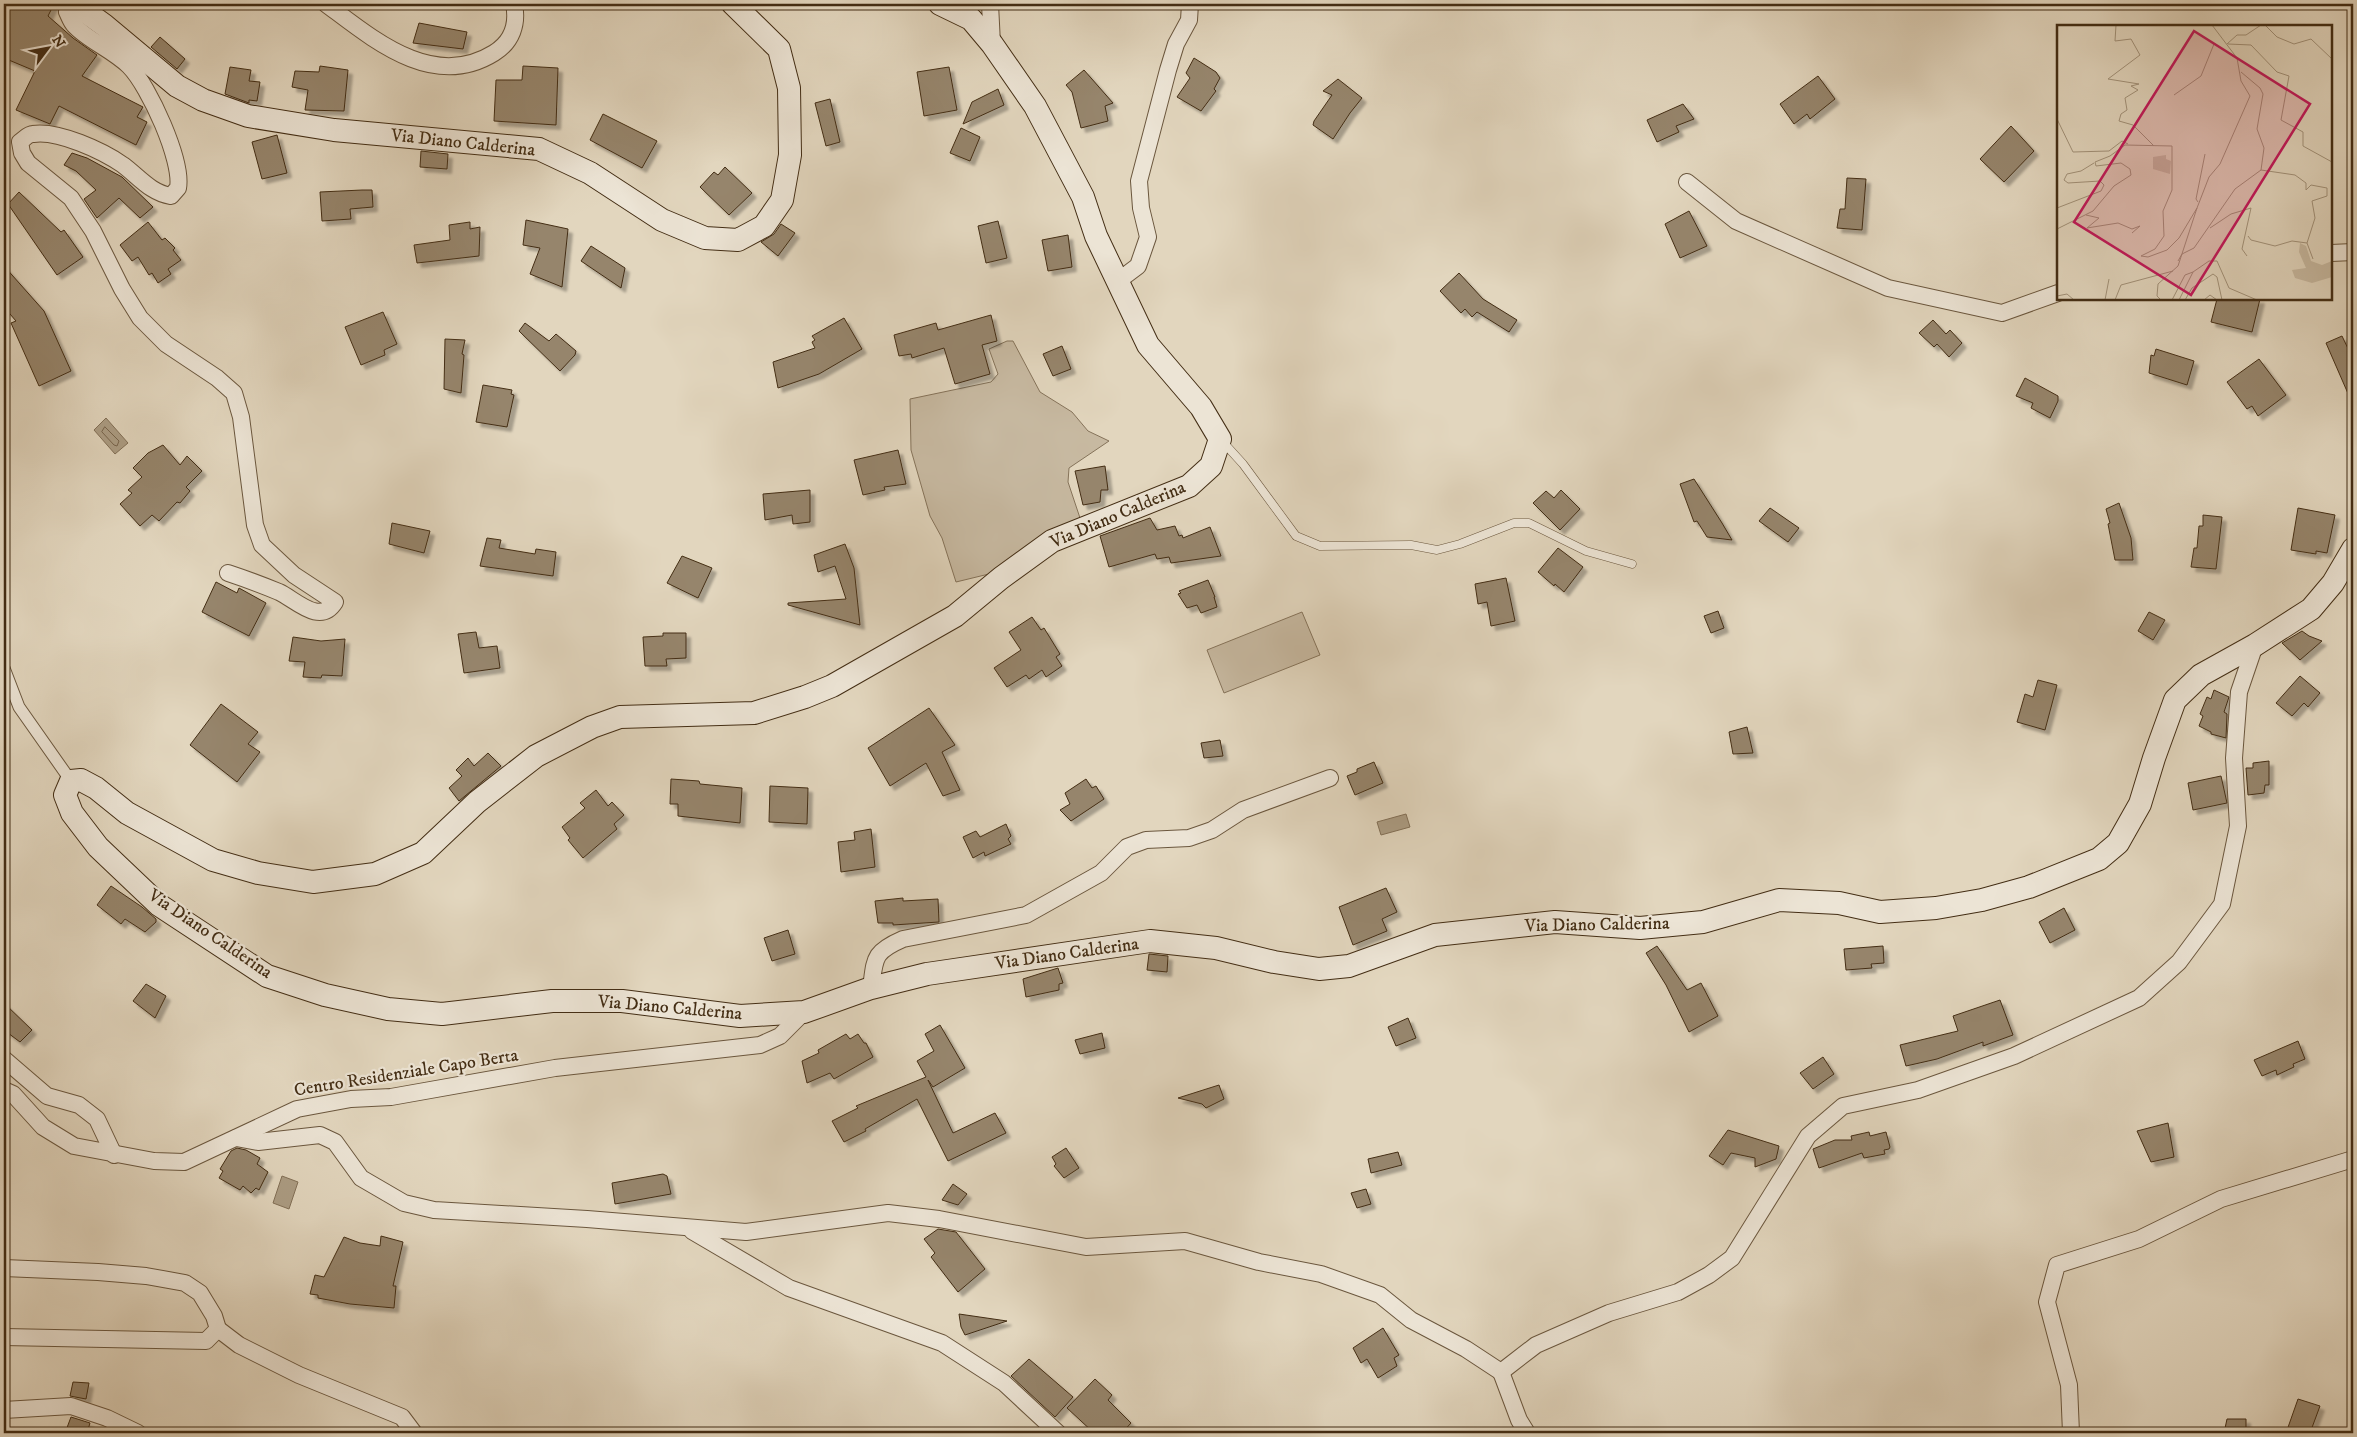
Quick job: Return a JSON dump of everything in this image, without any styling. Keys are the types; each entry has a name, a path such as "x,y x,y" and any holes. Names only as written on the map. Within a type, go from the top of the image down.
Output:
{"main road":[{"name":"Via Diano Calderina","path":"73,4 104,25 177,86 203,100 248,116 334,130 539,149 590,173 662,220 705,238 738,240 764,226 782,200 790,155 789,88 779,49 733,4"},
{"path":"940,4 970,19 992,44 1035,106 1083,197 1096,236 1148,345 1200,407 1220,439"},
{"name":"Via Diano Calderina","path":"1220,439 1211,466 1189,486 1052,541 1001,578 955,616 832,686 805,697 754,712 620,717 592,726 529,762 477,802 423,854 375,874 313,882 258,873 213,860 127,813 82,780 71,781 65,795 72,813 98,847 160,905 267,976 325,995 388,1009 442,1014 552,1000 622,1001 740,1016 804,1012 871,988 927,974 1150,941 1216,948 1274,962 1319,969 1349,966 1435,935 1555,922 1640,928 1703,922 1779,900 1839,903 1880,912 1936,908 1982,900 2029,887 2099,859 2118,843 2140,804 2154,758 2176,700 2201,675 2255,645 2311,609 2333,583 2353,549"}],"street":[{"name":"Via Diano Calderina","path":"73,4 67,12 73,25 114,53 129,66 154,103 175,163 178,188 171,196 160,194 122,165 101,152 67,138 33,134 20,142 22,153 28,163 71,198 94,231 122,289 140,318 166,344 217,378 234,393 241,417 255,525 262,545 294,575 335,602 331,609 324,612 308,610 300,607 283,594 228,573"},
{"path":"326,4 368,36 401,55 431,66 450,67 484,59 506,43 514,28 514,4"},
{"path":"990,4 992,44"},
{"path":"1118,281 1138,266 1148,237 1141,208 1139,181 1165,79 1176,44 1189,20 1190,4"},
{"path":"1687,182 1736,221 1888,288 2002,313 2057,294"},
{"path":"2332,254 2353,252"},
{"path":"1501,1372 1536,1345 1609,1313 1678,1292 1709,1275 1732,1258 1808,1136 1843,1106 1918,1090 2014,1056 2139,998 2179,962 2222,904 2238,826 2234,758 2239,692 2255,645"},
{"path":"4,668 19,707 71,781"},
{"path":"871,988 875,961 885,947 903,939 1026,915 1101,873 1127,847 1146,840 1188,838 1212,830 1243,810 1330,778"},
{"name":"Centro Residenziale Capo Berta","path":"4,1090 13,1094 43,1127 74,1146 154,1161 184,1162 297,1109 350,1099 391,1097 564,1067 760,1045 780,1036 804,1012"},
{"path":"4,1059 47,1096 79,1105 97,1119 114,1155"},
{"path":"236,1138 258,1142 320,1135 336,1142 361,1178 404,1203 434,1210 587,1219 687,1229 746,1232 888,1213 939,1219 1086,1247 1185,1241 1259,1262 1322,1274 1380,1295 1411,1320 1466,1349 1501,1372 1519,1420 1527,1433"},
{"path":"2071,1433 2069,1385 2047,1302 2057,1265 2139,1239 2221,1199 2353,1158"},
{"path":"687,1229 789,1288 942,1343 1004,1383 1058,1433"},
{"path":"4,1268 117,1273 186,1283 200,1294 214,1316 218,1329 239,1345 291,1371 402,1418 414,1433"},
{"path":"4,1337 206,1341 218,1329"},
{"path":"4,1410 71,1406 107,1418 138,1433"}],"lane":[{"path":"2332,249 2353,252"},
{"path":"1220,439 1243,464 1296,536 1320,546 1411,545 1437,550 1460,544 1514,523 1529,523 1586,551 1632,564"}],"shaded area":[{"path":"1007,341 1013,341 1040,392 1072,412 1088,431 1109,441 1069,468 1068,482 1080,518 1047,533 993,573 956,582 942,538 930,516 911,450 910,399 991,382 998,374 989,349"},
{"path":"1302,612 1320,655 1224,693 1207,650"}],"water":[{"path":"106,418 128,443 115,454 94,430"},
{"path":"1406,814 1410,827 1381,835 1377,822"},
{"path":"282,1176 298,1182 289,1209 273,1203"}],"building":[{"path":"4,4 54,4 48,16 73,38 97,55 82,76 143,107 137,117 147,122 136,145 59,106 50,124 16,110 35,71 4,58"},
{"path":"419,23 467,32 463,49 413,43"},
{"path":"160,37 185,59 177,69 151,47"},
{"path":"1194,58 1216,72 1220,78 1214,89 1216,91 1201,111 1177,97 1190,78 1186,73"},
{"path":"320,66 348,70 344,111 305,110 308,90 292,87 295,71 319,72"},
{"path":"523,66 558,68 556,125 494,121 496,80 522,80"},
{"path":"230,67 251,70 249,81 260,82 257,101 249,100 249,103 225,94"},
{"path":"949,67 957,110 924,116 917,72"},
{"path":"1084,70 1113,103 1105,106 1108,121 1081,128 1072,92 1066,85"},
{"path":"1818,76 1835,99 1810,119 1807,114 1794,124 1780,104"},
{"path":"1338,79 1362,98 1333,139 1313,125 1332,95 1323,91"},
{"path":"998,89 1004,105 963,124 972,102"},
{"path":"830,99 840,142 826,146 815,103"},
{"path":"1683,104 1694,119 1676,126 1679,132 1657,142 1647,120"},
{"path":"603,114 657,141 642,168 590,140"},
{"path":"2011,126 2034,151 2004,182 1980,159"},
{"path":"961,128 980,137 970,161 950,153"},
{"path":"277,135 287,173 262,179 252,142"},
{"path":"421,151 448,154 447,169 420,167"},
{"path":"72,153 87,158 122,177 153,207 140,218 119,198 97,218 84,199 96,190 76,171 64,165"},
{"path":"725,167 752,193 729,215 700,187 714,172 718,175"},
{"path":"1847,178 1866,179 1862,230 1837,228 1840,209 1845,209"},
{"path":"372,190 373,207 350,209 351,219 322,221 320,192"},
{"path":"19,192 61,232 64,230 83,257 57,275 8,204"},
{"path":"1689,211 1707,246 1680,258 1665,224"},
{"path":"526,220 568,229 562,287 530,274 540,248 523,245"},
{"path":"998,221 1007,258 986,263 978,226"},
{"path":"148,222 162,240 165,238 175,248 173,250 181,260 168,269 171,274 158,283 152,273 149,275 138,257 132,261 120,245"},
{"path":"470,222 470,229 480,227 479,256 417,263 414,245 450,240 449,225"},
{"path":"781,224 795,233 778,256 761,242 774,234"},
{"path":"1068,235 1072,267 1048,271 1042,240"},
{"path":"591,246 625,268 621,288 581,261"},
{"path":"4,266 44,311 71,371 39,386 11,323 16,321 4,307"},
{"path":"1459,273 1483,299 1517,320 1509,332 1477,312 1472,317 1465,309 1461,313 1440,291"},
{"path":"2217,300 2260,300 2252,332 2211,322"},
{"path":"383,312 397,344 384,350 385,355 361,365 345,327"},
{"path":"991,315 997,341 982,345 990,374 955,384 944,348 912,358 911,354 899,356 894,335 936,323 938,330"},
{"path":"844,318 862,349 819,374 778,388 773,362 815,348 812,342 815,340 812,336"},
{"path":"1933,320 1946,334 1950,330 1962,343 1949,357 1937,344 1934,347 1919,333"},
{"path":"525,323 549,341 556,334 576,351 575,355 560,371 519,331"},
{"path":"2342,336 2353,359 2353,405 2326,343"},
{"path":"445,339 465,340 462,354 464,355 461,393 444,389"},
{"path":"1062,346 1071,369 1053,376 1043,354"},
{"path":"2156,349 2194,361 2187,385 2149,373 2151,355 2154,356"},
{"path":"2259,359 2286,395 2258,416 2252,406 2247,409 2227,382"},
{"path":"2025,378 2058,396 2058,401 2050,418 2031,408 2033,403 2016,396"},
{"path":"483,385 512,390 511,394 514,395 507,427 476,422"},
{"path":"163,445 180,465 187,456 202,471 186,487 190,491 180,503 177,502 159,521 152,515 140,526 120,504 132,493 128,490 142,477 133,468 148,453"},
{"path":"898,450 906,484 884,487 885,490 863,495 854,460"},
{"path":"1105,466 1108,490 1101,490 1100,502 1083,505 1075,471"},
{"path":"1694,479 1732,540 1707,537 1697,521 1694,522 1680,484"},
{"path":"810,490 810,522 793,524 792,515 765,520 763,494"},
{"path":"1561,490 1580,509 1560,530 1533,503 1546,491 1554,498"},
{"path":"2119,503 2131,538 2133,560 2115,560 2108,524 2110,523 2106,509"},
{"path":"1770,508 1799,528 1788,542 1759,521"},
{"path":"2298,508 2335,515 2327,553 2316,551 2316,554 2291,550"},
{"path":"2203,515 2222,517 2216,569 2191,567 2194,548 2197,548 2199,526 2203,526"},
{"path":"1150,518 1157,530 1175,526 1179,536 1182,535 1183,538 1210,527 1221,556 1171,563 1169,557 1157,559 1155,554 1109,567 1100,536"},
{"path":"392,523 430,531 424,553 389,544"},
{"path":"487,538 501,540 499,548 535,554 536,549 556,552 553,576 480,566"},
{"path":"845,544 854,568 860,625 788,605 788,603 846,599 835,566 818,572 814,555"},
{"path":"1558,548 1583,567 1564,592 1538,572"},
{"path":"682,556 712,568 698,598 667,583"},
{"path":"1506,578 1515,621 1491,626 1487,602 1478,604 1475,584"},
{"path":"1208,580 1217,607 1201,613 1197,605 1187,608 1178,594 1181,593 1179,591"},
{"path":"216,582 237,593 239,588 266,603 249,636 202,612"},
{"path":"1718,611 1724,628 1711,633 1704,616"},
{"path":"2149,612 2165,620 2153,640 2138,631"},
{"path":"1032,617 1041,630 1044,628 1060,654 1056,657 1062,666 1046,677 1042,670 1029,679 1026,675 1007,687 994,668 1021,650 1009,632"},
{"path":"2302,631 2322,641 2300,660 2282,643"},
{"path":"476,632 479,648 497,646 500,668 464,673 458,634"},
{"path":"663,633 686,633 686,658 666,659 667,666 645,666 643,637 663,636"},
{"path":"293,637 321,641 345,639 342,676 322,675 321,678 303,677 305,662 289,661"},
{"path":"2300,676 2320,693 2308,707 2304,703 2292,716 2276,703"},
{"path":"2038,680 2057,685 2045,730 2017,722 2025,694 2033,697"},
{"path":"2214,690 2229,697 2224,712 2227,714 2226,738 2211,734 2211,732 2199,726 2203,716 2200,714 2207,697 2211,699"},
{"path":"221,704 258,732 248,744 260,752 237,782 190,745"},
{"path":"929,708 955,745 942,752 960,790 943,796 926,763 890,786 868,748"},
{"path":"1747,727 1753,753 1733,754 1729,732"},
{"path":"1220,740 1223,756 1204,758 1201,743"},
{"path":"488,753 501,766 459,801 449,788 462,776 456,770 468,758 474,766"},
{"path":"2269,761 2269,785 2265,785 2264,793 2248,795 2246,768 2253,768 2253,763"},
{"path":"1374,762 1383,783 1355,795 1347,776 1357,772 1357,769"},
{"path":"2221,776 2227,803 2193,810 2188,783"},
{"path":"671,779 699,781 700,784 742,788 740,823 678,816 678,804 670,804"},
{"path":"1086,779 1092,788 1096,786 1104,799 1071,821 1060,810 1070,804 1065,793"},
{"path":"770,786 808,788 807,824 769,822"},
{"path":"596,790 608,806 612,802 624,815 614,824 617,829 583,858 568,840 570,838 562,827 585,808 580,803"},
{"path":"1006,824 1011,836 1008,839 1011,844 985,856 984,852 973,858 963,837 976,831 980,837"},
{"path":"871,829 875,867 841,872 838,842 855,840 854,832"},
{"path":"111,886 142,907 156,919 156,922 145,932 125,919 121,924 97,905"},
{"path":"1386,888 1397,912 1382,919 1387,931 1353,945 1339,907"},
{"path":"903,898 903,901 938,899 939,922 893,925 893,923 878,923 875,901"},
{"path":"2064,908 2075,930 2050,943 2039,922"},
{"path":"788,930 795,954 772,961 764,938"},
{"path":"1657,946 1687,990 1701,983 1718,1016 1689,1032 1666,985 1646,953"},
{"path":"1883,946 1884,963 1871,964 1872,968 1846,970 1844,949"},
{"path":"1149,954 1168,956 1167,972 1147,970"},
{"path":"1058,968 1063,983 1059,984 1059,990 1026,997 1023,979"},
{"path":"146,984 166,996 155,1018 133,1001"},
{"path":"2000,1000 2013,1035 1983,1046 1983,1042 1937,1059 1906,1066 1900,1045 1958,1031 1953,1016"},
{"path":"4,1003 32,1030 20,1042 4,1030"},
{"path":"1408,1018 1416,1038 1396,1046 1388,1027"},
{"path":"940,1025 965,1068 933,1087 928,1080 953,1133 995,1113 1006,1133 948,1161 917,1099 865,1129 866,1131 844,1142 832,1121 858,1108 856,1106 926,1077 917,1061 934,1051 925,1034"},
{"path":"1102,1033 1105,1048 1080,1054 1075,1040"},
{"path":"846,1034 850,1039 858,1034 866,1043 873,1057 834,1079 830,1073 807,1083 802,1061 819,1053 818,1050"},
{"path":"2298,1041 2305,1059 2293,1064 2294,1067 2277,1075 2276,1070 2262,1076 2254,1060"},
{"path":"1823,1057 1834,1074 1813,1089 1800,1073"},
{"path":"1219,1085 1224,1099 1206,1108 1202,1104 1178,1098"},
{"path":"2168,1123 2174,1157 2151,1162 2137,1131"},
{"path":"1728,1130 1779,1146 1776,1159 1755,1167 1755,1158 1731,1153 1723,1165 1709,1156"},
{"path":"1869,1132 1870,1136 1886,1132 1890,1147 1884,1150 1885,1154 1864,1158 1862,1153 1819,1168 1813,1149 1835,1140 1852,1140 1851,1136"},
{"path":"237,1148 246,1150 260,1158 257,1164 268,1172 259,1190 256,1188 251,1193 243,1186 240,1190 219,1178 223,1171 220,1169 231,1151"},
{"path":"1066,1148 1079,1168 1064,1178 1054,1166 1056,1164 1052,1157"},
{"path":"1398,1152 1402,1165 1371,1173 1368,1159"},
{"path":"663,1174 667,1176 671,1194 615,1204 612,1183"},
{"path":"953,1184 967,1194 958,1205 942,1200"},
{"path":"1366,1189 1371,1204 1357,1208 1351,1193"},
{"path":"938,1229 956,1232 985,1269 958,1292 931,1257 935,1253 924,1239"},
{"path":"381,1236 403,1242 393,1286 396,1286 394,1308 350,1304 318,1298 318,1295 310,1294 315,1275 324,1277 344,1237 360,1243 380,1246"},
{"path":"959,1314 1007,1321 965,1335 961,1327"},
{"path":"1383,1328 1399,1355 1394,1358 1397,1366 1378,1378 1367,1359 1361,1363 1353,1348"},
{"path":"1029,1359 1073,1397 1055,1417 1011,1376"},
{"path":"1095,1379 1112,1395 1108,1400 1131,1423 1122,1433 1094,1433 1067,1408"},
{"path":"73,1382 89,1383 86,1399 70,1396"},
{"path":"2298,1399 2320,1406 2310,1433 2286,1433"},
{"path":"71,1417 90,1423 87,1433 65,1433"},
{"path":"2227,1419 2246,1419 2246,1433 2224,1433"}]}
